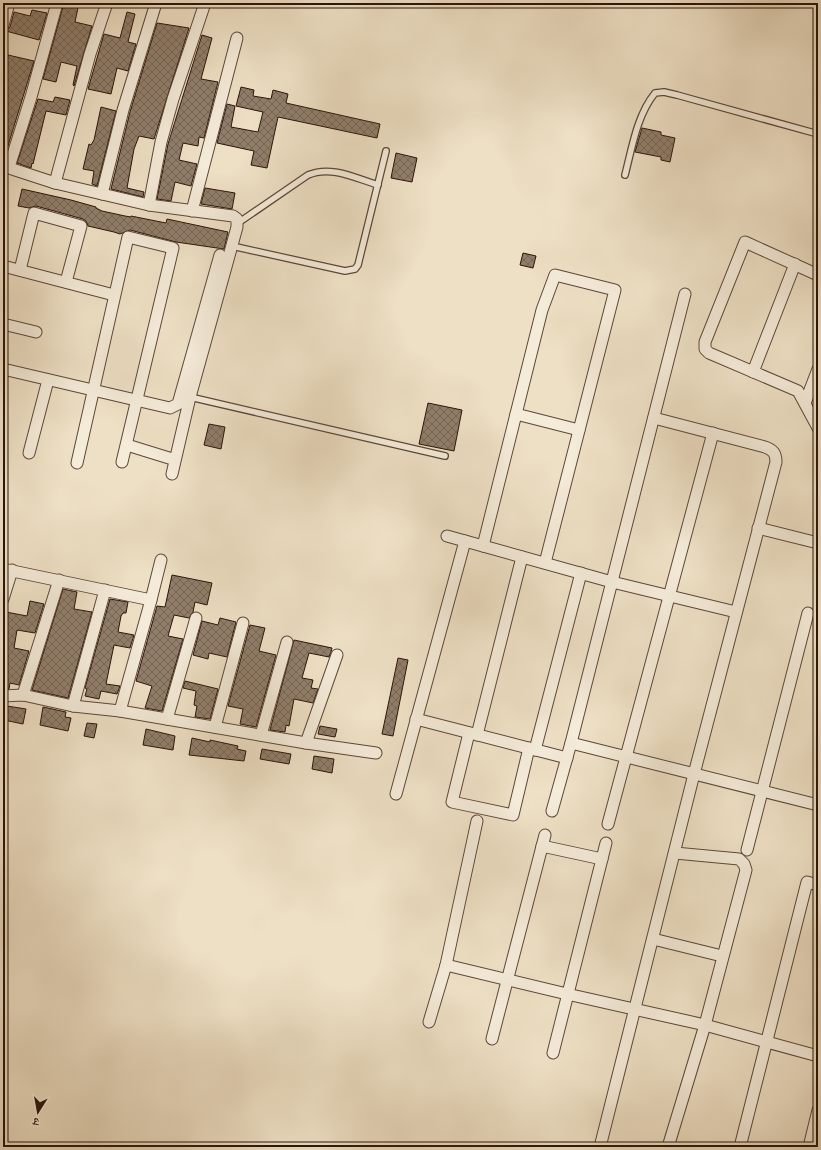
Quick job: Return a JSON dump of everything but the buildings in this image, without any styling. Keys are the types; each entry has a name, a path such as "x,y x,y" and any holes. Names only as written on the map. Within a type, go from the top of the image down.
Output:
{"street":[{"path":"3,25 9,3"},
{"path":"57,3 31,97 6,167 55,183 149,205 232,216 237,219 238,223 190,396 172,474"},
{"path":"55,183 90,54 107,3"},
{"path":"149,205 161,142 173,99 205,3"},
{"path":"102,194 123,110 154,4"},
{"path":"192,211 236,38"},
{"path":"20,270 34,213 81,226 66,282"},
{"path":"77,463 128,237 173,248 122,462"},
{"path":"818,275 745,242 704,342 705,349 708,353 798,391 818,428"},
{"path":"3,369 170,408 175,407 178,404 220,254"},
{"path":"752,372 795,264"},
{"path":"3,266 114,295"},
{"path":"483,546 542,310 555,275 615,290 545,563"},
{"path":"552,811 571,744 685,294"},
{"path":"3,324 36,332"},
{"path":"805,403 818,369"},
{"path":"29,453 48,380"},
{"path":"516,414 579,430"},
{"path":"600,1147 694,774 776,462 776,455 773,450 765,447 654,418"},
{"path":"608,824 713,433"},
{"path":"127,445 169,458"},
{"path":"758,528 814,542"},
{"path":"447,536 612,582 736,612"},
{"path":"396,794 465,541"},
{"path":"522,557 473,734 452,802 513,815 581,573"},
{"path":"120,711 161,560"},
{"path":"3,599 7,570 151,600"},
{"path":"23,695 59,580"},
{"path":"73,706 105,590"},
{"path":"747,850 808,613"},
{"path":"167,719 196,618"},
{"path":"215,727 243,623"},
{"path":"261,735 287,642"},
{"path":"306,743 337,655"},
{"path":"3,696 23,695 73,706 120,711 306,743 376,753"},
{"path":"416,719 567,758"},
{"path":"571,744 818,805"},
{"path":"429,1022 446,965 477,822"},
{"path":"492,1039 545,835"},
{"path":"553,1053 606,843"},
{"path":"542,846 602,859"},
{"path":"668,1147 704,1025 746,870 744,864 739,859 675,853"},
{"path":"740,1147 807,882 818,885"},
{"path":"653,939 722,956"},
{"path":"446,965 704,1025 818,1056"},
{"path":"810,1147 818,1110"}],"lane":[{"path":"625,175 640,122 650,100 655,93 664,92 677,95 818,134"},
{"path":"232,246 345,271 355,269 386,151"},
{"path":"238,223 308,175 315,172 333,171 378,185"},
{"path":"190,396 445,456"}]}
